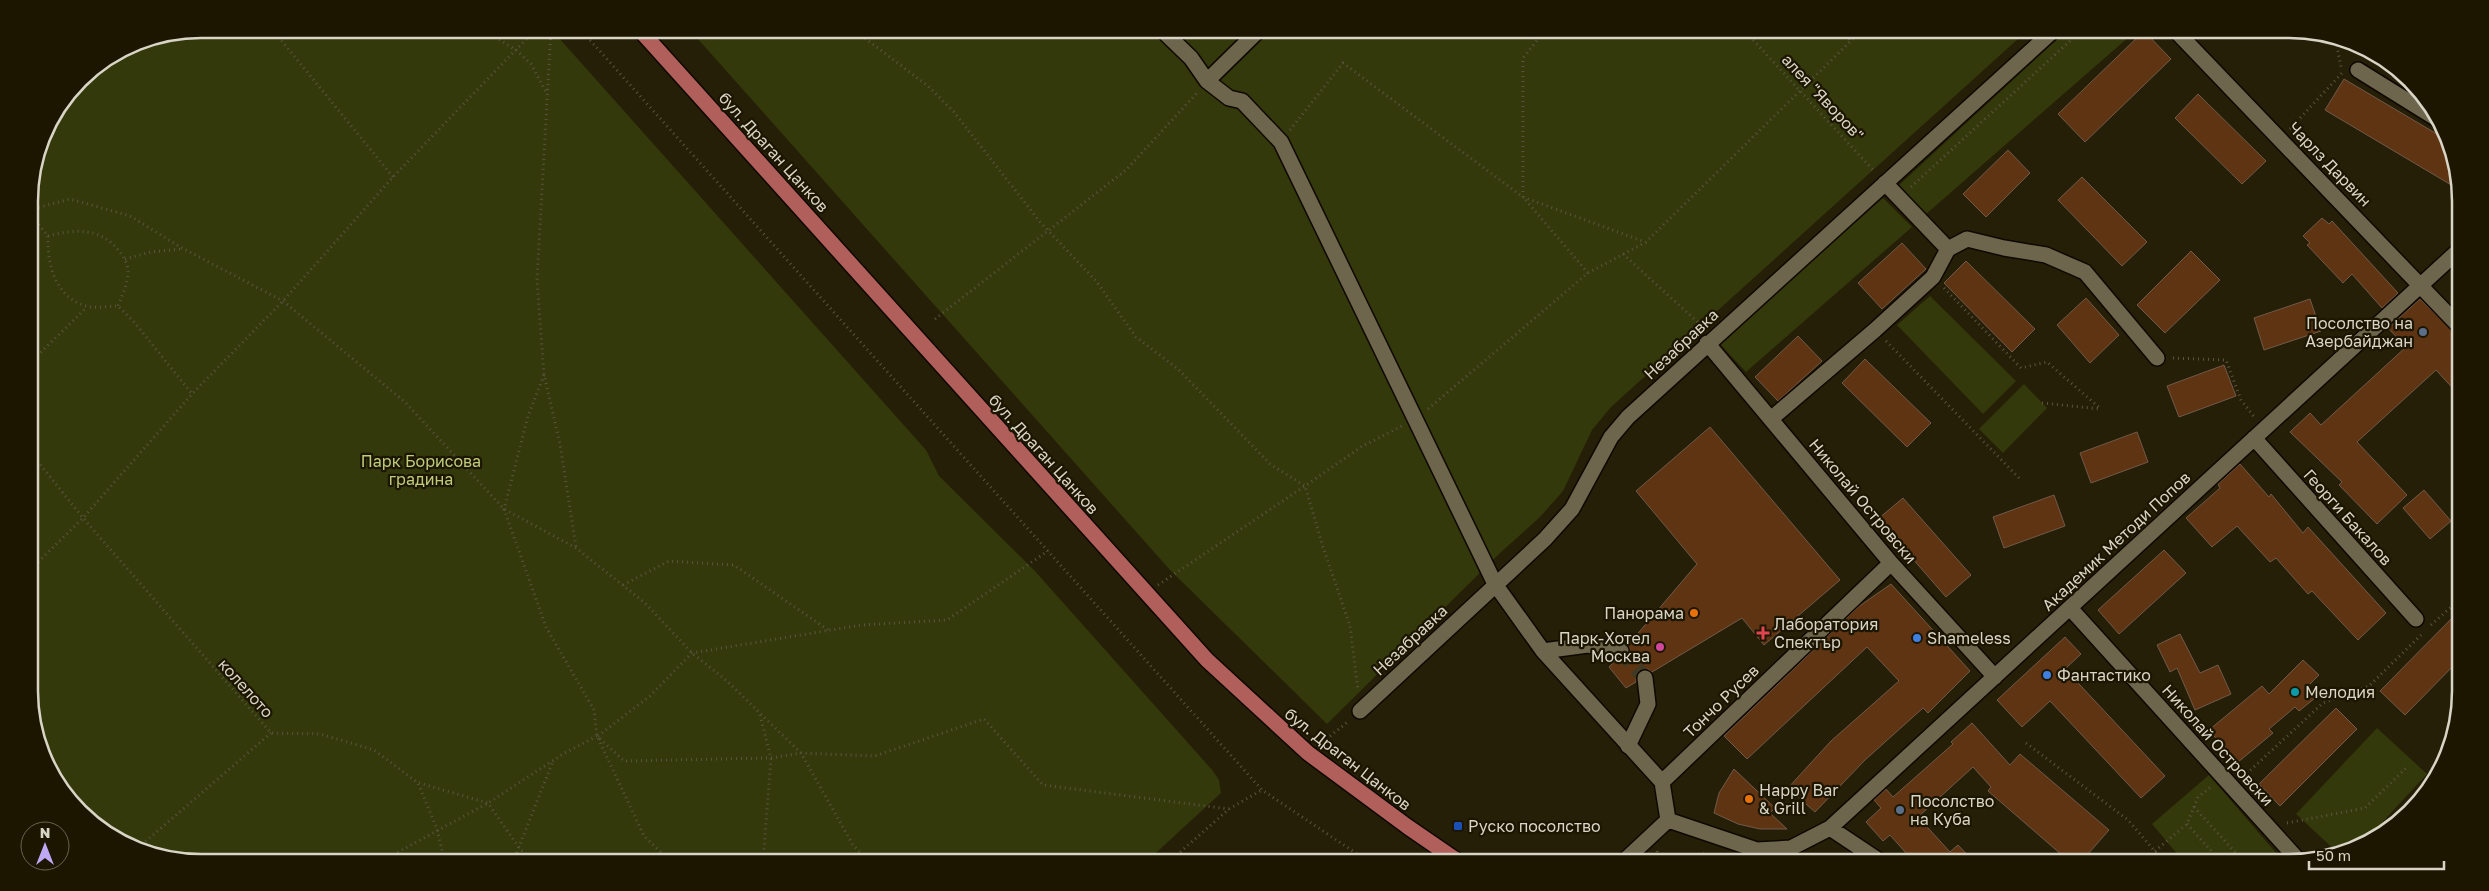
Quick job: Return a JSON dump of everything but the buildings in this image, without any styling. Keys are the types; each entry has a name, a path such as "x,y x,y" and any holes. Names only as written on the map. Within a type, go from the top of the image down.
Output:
{"main road":[{"name":"бул. Драган Цанков","path":"647,38 1207,660 1308,753 1446,853"}],"street":[{"path":"1170,38 1191,58 1207,81 1229,98 1242,101 1281,142 1495,584 1543,651 1662,782 1668,820 1632,853"},
{"path":"1207,81 1251,38"},
{"name":"Незабравка","path":"1360,711 1545,539 1572,509 1611,437 1628,416 2045,38"},
{"name":"Чарлз Дарвин","path":"2183,38 2281,138 2452,318"},
{"path":"2358,70 2424,110"},
{"path":"1885,183 1948,249"},
{"path":"1772,418 1876,330 1933,277 1948,249 1968,239 2004,248 2046,255 2085,272 2157,358"},
{"name":"Академик Методи Попов","path":"1785,853 1791,848 1830,828 2452,257"},
{"name":"Николай Островски","path":"1710,340 1890,563 1995,677"},
{"name":"Георги Бакалов","path":"2254,438 2416,619"},
{"name":"Тончо Русев","path":"1662,782 1890,563"},
{"name":"Николай Островски","path":"2070,608 2292,853"},
{"path":"1543,651 1588,645 1621,651"},
{"path":"1628,746 1648,704 1645,678"},
{"name":"Академик Методи Попов","path":"1668,820 1757,850 1791,848"},
{"path":"1830,828 1869,853"}],"path":[{"path":"279,38 393,177"},
{"path":"497,38 516,50 532,64 546,92"},
{"path":"38,562 83,518 192,394 283,301 393,177 527,38"},
{"path":"550,38 537,280 544,376 560,444 576,548"},
{"path":"588,38 1262,790 1356,853"},
{"path":"865,38 928,86 954,112 1049,232 1096,281 1136,337 1178,369 1270,464 1305,486 1323,547 1350,626 1360,711 1330,736"},
{"path":"1523,197 1523,58 1539,38"},
{"name":"алея \"Яворов\"","path":"1751,38 1885,183"},
{"path":"1849,38 1850,42"},
{"path":"1146,594 1361,446 1416,418 1588,273 1646,242 1854,38"},
{"path":"1899,198 2073,38"},
{"path":"2337,45 2342,73"},
{"path":"1281,142 1343,63 1523,197 1588,273"},
{"path":"2281,138 2342,73 2358,70"},
{"path":"935,319 1049,232 1126,170 1188,106 1207,81"},
{"path":"1523,197 1646,242"},
{"path":"38,208 70,199 130,216 182,248 283,301 406,402 504,508 576,548 645,603 692,653 727,682 801,753 852,845 861,854"},
{"path":"38,223 48,236 49,261 53,274 63,293 88,307 118,306 136,323 192,394"},
{"path":"48,236 83,231 100,235 110,240 125,259 128,273 118,306"},
{"path":"125,259 151,252 182,248"},
{"path":"1623,254 1710,340"},
{"path":"1933,277 2021,368 2047,362 2101,409 2042,403"},
{"path":"38,356 88,307"},
{"path":"1876,330 2020,479"},
{"path":"2157,358 2226,360 2241,400 2255,418 2254,438"},
{"path":"544,376 528,416 504,508 546,627 594,710 597,736 644,836 662,854"},
{"name":"колелото","path":"38,463 83,518 270,733 320,734 374,750 418,783"},
{"path":"394,854 488,803 597,736 650,696 692,653 860,625 947,620 1048,551"},
{"path":"623,585 670,561 734,565 828,630"},
{"path":"2026,744 2128,820 2155,851 2187,824 2198,797 2227,782 2323,703 2370,686 2452,607"},
{"path":"760,714 771,758 764,854"},
{"path":"597,736 624,761 771,758 801,753 875,756 984,719 1043,785 1229,809"},
{"path":"144,843 270,733"},
{"path":"518,854 554,761"},
{"path":"2268,827 2365,808 2406,768"},
{"path":"418,783 488,803 520,849 526,854"},
{"path":"418,783 437,830 443,854"},
{"path":"1179,854 1229,809 1262,790"},
{"path":"2194,807 2236,853"},
{"path":"2187,824 2213,853"}],"green space":[{"name":"Парк Борисова градина","path":"190,38 559,38 926,450 939,476 1034,570 1213,771 1219,780 1221,793 1155,854 201,854 179,852 148,845 110,826 78,798 54,762 46,743 38,701 38,190 43,158 59,119 85,85 101,71 129,54 148,46 169,41"},
{"path":"697,38 2019,38 1611,407 1592,430 1563,491 1540,517 1499,554 1327,724 1170,570"},
{"path":"2058,38 2128,38 1925,215 1898,186"},
{"path":"1883,198 1912,227 1746,372 1719,343"},
{"path":"1930,296 2016,381 1983,414 1897,325"},
{"path":"2024,384 2047,408 2003,453 1979,429"},
{"path":"2377,728 2427,774 2378,826 2341,845 2332,847 2296,814"},
{"path":"2209,775 2276,853 2176,853 2152,824"}],"tunnel":[{"path":"1621,651 1645,678"}],"place":[{"name":"Посолство на Азербайджан","path":"2423,332"},
{"name":"Панорама","path":"1694,613"},
{"name":"Лаборатория Спектър","path":"1763,633"},
{"name":"Shameless","path":"1917,638"},
{"name":"Парк-Хотел Москва","path":"1660,647"},
{"name":"Фантастико","path":"2047,675"},
{"name":"Мелодия","path":"2295,692"},
{"name":"Happy Bar & Grill","path":"1749,799"},
{"name":"Посолство на Куба","path":"1900,810"},
{"name":"Руско посолство","path":"1458,826"}]}
